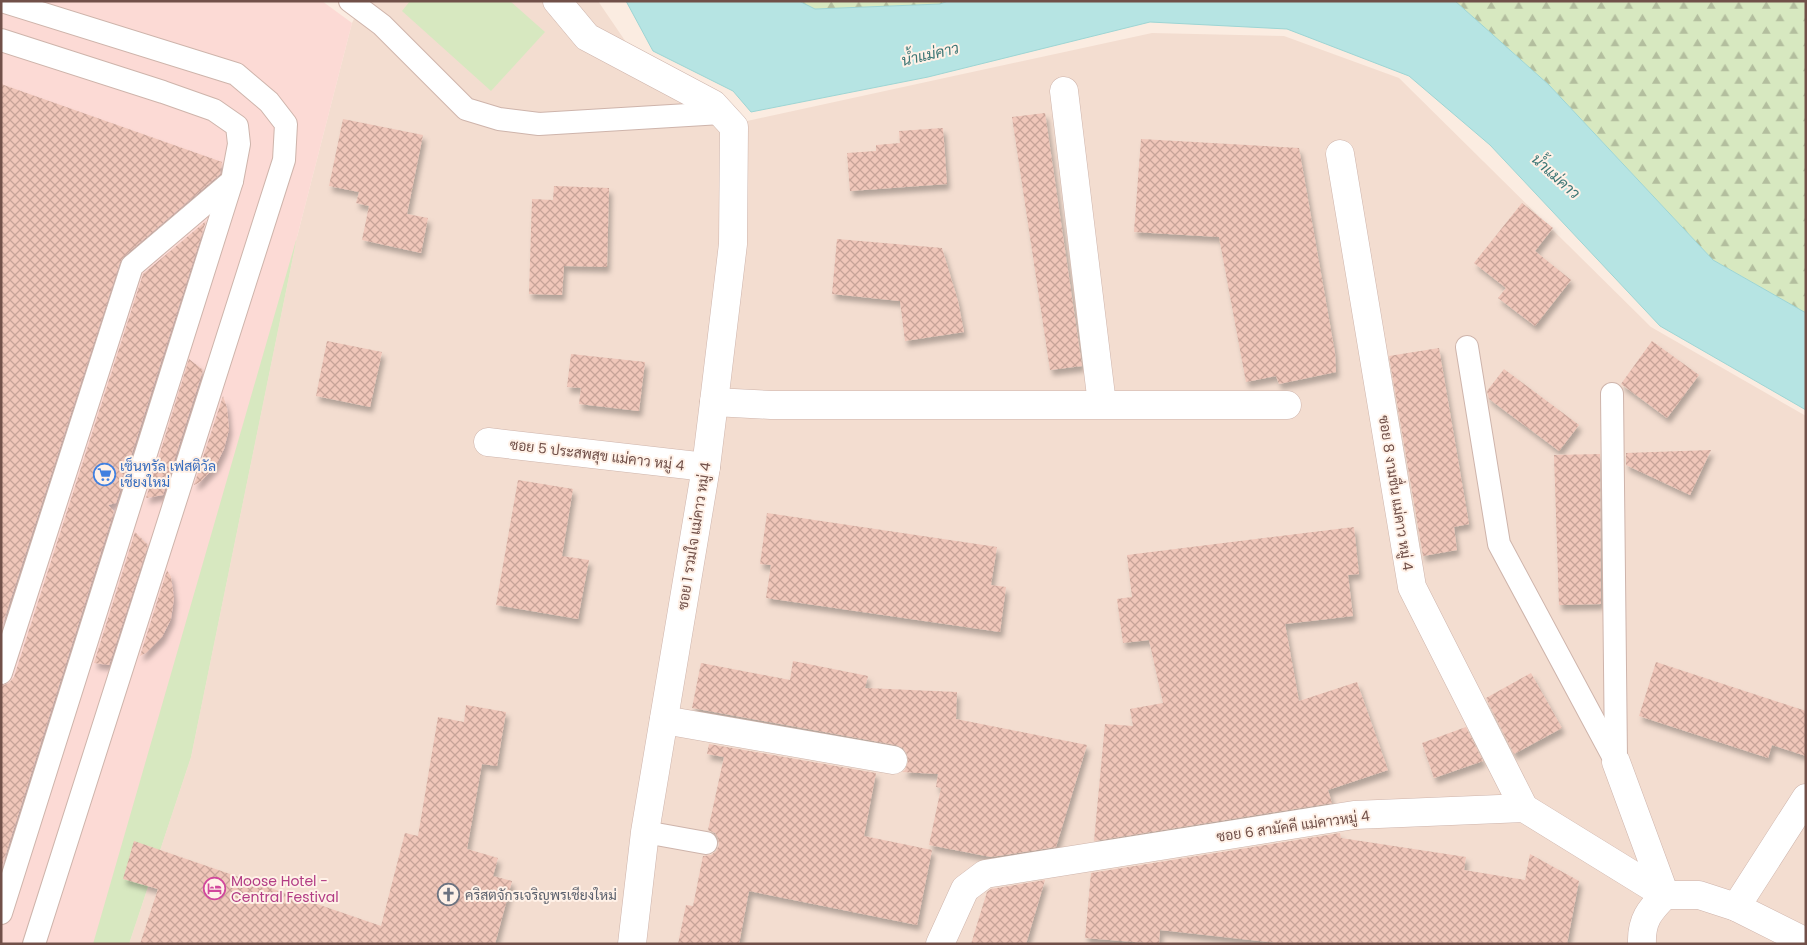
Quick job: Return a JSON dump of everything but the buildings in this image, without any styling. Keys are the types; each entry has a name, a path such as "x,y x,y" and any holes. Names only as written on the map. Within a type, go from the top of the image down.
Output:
{"street":[{"path":"557,1 587,37 713,104 727,120"},
{"path":"1064,91 1102,404"},
{"name":"ซอย 1 รวมใจ แม่คาว หมู่ 4","path":"632,944 645,832 706,468 733,244 727,120"},
{"name":"ซอย 8 งามชื่น แม่คาว หมู่ 4","path":"1340,154 1412,587 1524,808"},
{"path":"714,402 771,405 1287,405"},
{"name":"ซอย 5 ประสพสุข แม่คาว หมู่ 4","path":"488,442 706,468"},
{"path":"664,720 892,760"},
{"path":"1616,762 1665,895"},
{"path":"1736,907 1806,798"},
{"path":"1524,808 1665,895 1699,895 1736,907 1806,942"},
{"name":"ซอย 6 สามัคคี แม่คาวหมู่ 4","path":"940,944 965,889 985,874 1354,815 1524,808"},
{"path":"1642,944 1642,936 1648,913 1665,895"}],"lane":[{"path":"2,1 236,74 270,102 286,124 284,160 34,944"},
{"path":"350,1 382,25 466,109 499,119 539,124 727,120"},
{"path":"1,40 214,110 237,126 240,144 232,181 1,913"},
{"path":"1,673 132,266 232,181"},
{"path":"1467,347 1499,544 1616,762"},
{"path":"1612,394 1616,762"},
{"path":"645,832 706,843"}],"shaded area":[{"path":"1,1 322,1 352,23 297,237 191,757 129,944 1,944"},
{"path":"363,1 598,1 630,48 747,121 1152,33 1284,36 1399,78 1651,327 1806,416 1806,944 129,944 191,757 297,237 352,23"}],"green space":[{"path":"410,1 510,1 545,32 491,91 402,11"},
{"path":"759,1 948,1 940,4 815,9"},
{"path":"1455,1 1806,1 1806,313 1713,260 1549,85"},
{"path":"297,237 191,757 129,944 93,944"}],"water":[{"name":"น้ำแม่คาว","path":"626,1 799,1 815,9 940,4 948,1 1455,1 1549,85 1713,260 1806,313 1806,410 1660,326 1490,145 1409,76 1287,29 1150,22 928,77 751,112 733,91 653,51"}],"place":[{"name":"เซ็นทรัล เฟสติวัล เชียงใหม่","path":"104,474"},
{"name":"Moose Hotel - Central Festival","path":"215,889"},
{"name":"คริสตจักรเจริญพรเชียงใหม่","path":"449,895"}]}
